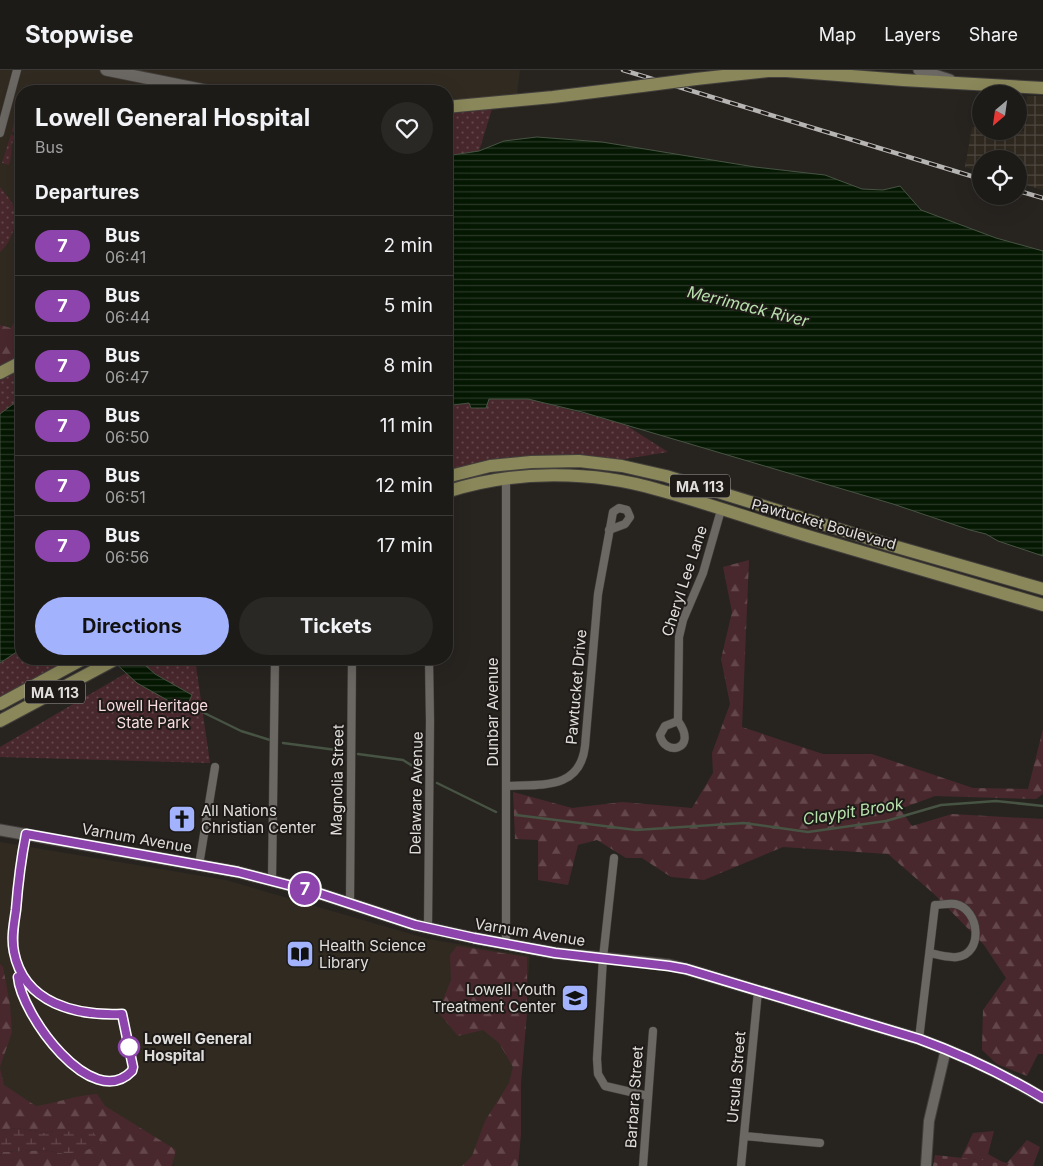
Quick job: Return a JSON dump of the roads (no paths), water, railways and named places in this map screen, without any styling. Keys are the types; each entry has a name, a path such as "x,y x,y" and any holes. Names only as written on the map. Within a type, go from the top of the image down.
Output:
{"main road":[{"path":"106,70 180,85"},
{"path":"453,106 696,80 768,70 1043,88"},
{"path":"892,70 903,80"},
{"path":"919,70 964,84"},
{"path":"0,373 15,365"},
{"name":"Pawtucket Boulevard","path":"453,475 490,466 531,462 578,461 622,466 666,476 1043,590"},
{"name":"Pawtucket Boulevard","path":"453,490 506,479 566,476 604,479 658,489 721,510 1043,605"},
{"name":"MA 113","path":"0,704 72,665"},
{"name":"MA 113","path":"0,721 104,665"},
{"name":"Varnum Avenue","path":"0,830 200,865 272,880 350,902 428,928 506,945 555,953 669,966 919,1039 998,1072 1043,1098"}],"street":[{"path":"0,133 17,70"},
{"name":"Dunbar Avenue","path":"506,479 506,945"},
{"name":"Cheryl Lee Lane","path":"678,721 678,637 703,572 721,510"},
{"name":"Pawtucket Drive","path":"506,786 550,784 564,780 575,772 582,760 585,746 598,594 610,530"},
{"path":"272,880 274,665"},
{"name":"Magnolia Street","path":"350,902 352,665"},
{"name":"Delaware Avenue","path":"428,928 429,665"},
{"path":"200,865 215,767"},
{"path":"614,858 603,958 597,1060 598,1074 605,1086 648,1096"},
{"path":"919,1039 935,905 955,904 971,915 974,923 975,940 966,954 959,957 948,957 930,953"},
{"name":"Ursula Street","path":"742,1166 758,991"},
{"name":"Barbara Street","path":"643,1166 653,1031"},
{"path":"926,1166 929,1122 946,1049"},
{"path":"744,1136 820,1143"}],"water":[{"name":"Merrimack River","path":"537,137 602,142 755,167 825,175 862,189 883,190 900,186 921,210 996,238 1043,251 1043,556 998,541 986,534 893,504 582,412 528,399 489,399 486,408 471,408 469,403 453,405 453,155 479,151 504,141"},
{"path":"15,403 15,653 0,663 0,414"},
{"path":"118,665 145,665 155,674 192,695 185,710 137,683"}],"waterway":[{"name":"Claypit Brook","path":"186,704 241,731 270,740"},
{"name":"Claypit Brook","path":"283,743 344,751"},
{"name":"Claypit Brook","path":"358,754 403,760 422,772"},
{"name":"Claypit Brook","path":"437,783 496,812"},
{"name":"Claypit Brook","path":"516,815 636,830 744,823 808,832 886,821 941,805 996,801 1043,806"}],"railway":[{"path":"623,70 972,176"},
{"path":"1027,193 1043,198"}],"place":[{"name":"All Nations Christian Center","path":"182,819"},
{"name":"Health Science Library","path":"300,954"},
{"name":"Lowell Youth Treatment Center","path":"575,998"},
{"name":"Lowell General Hospital","path":"129,1047"}],"park label":[{"name":"Lowell Heritage State Park","path":"153,714"}]}
